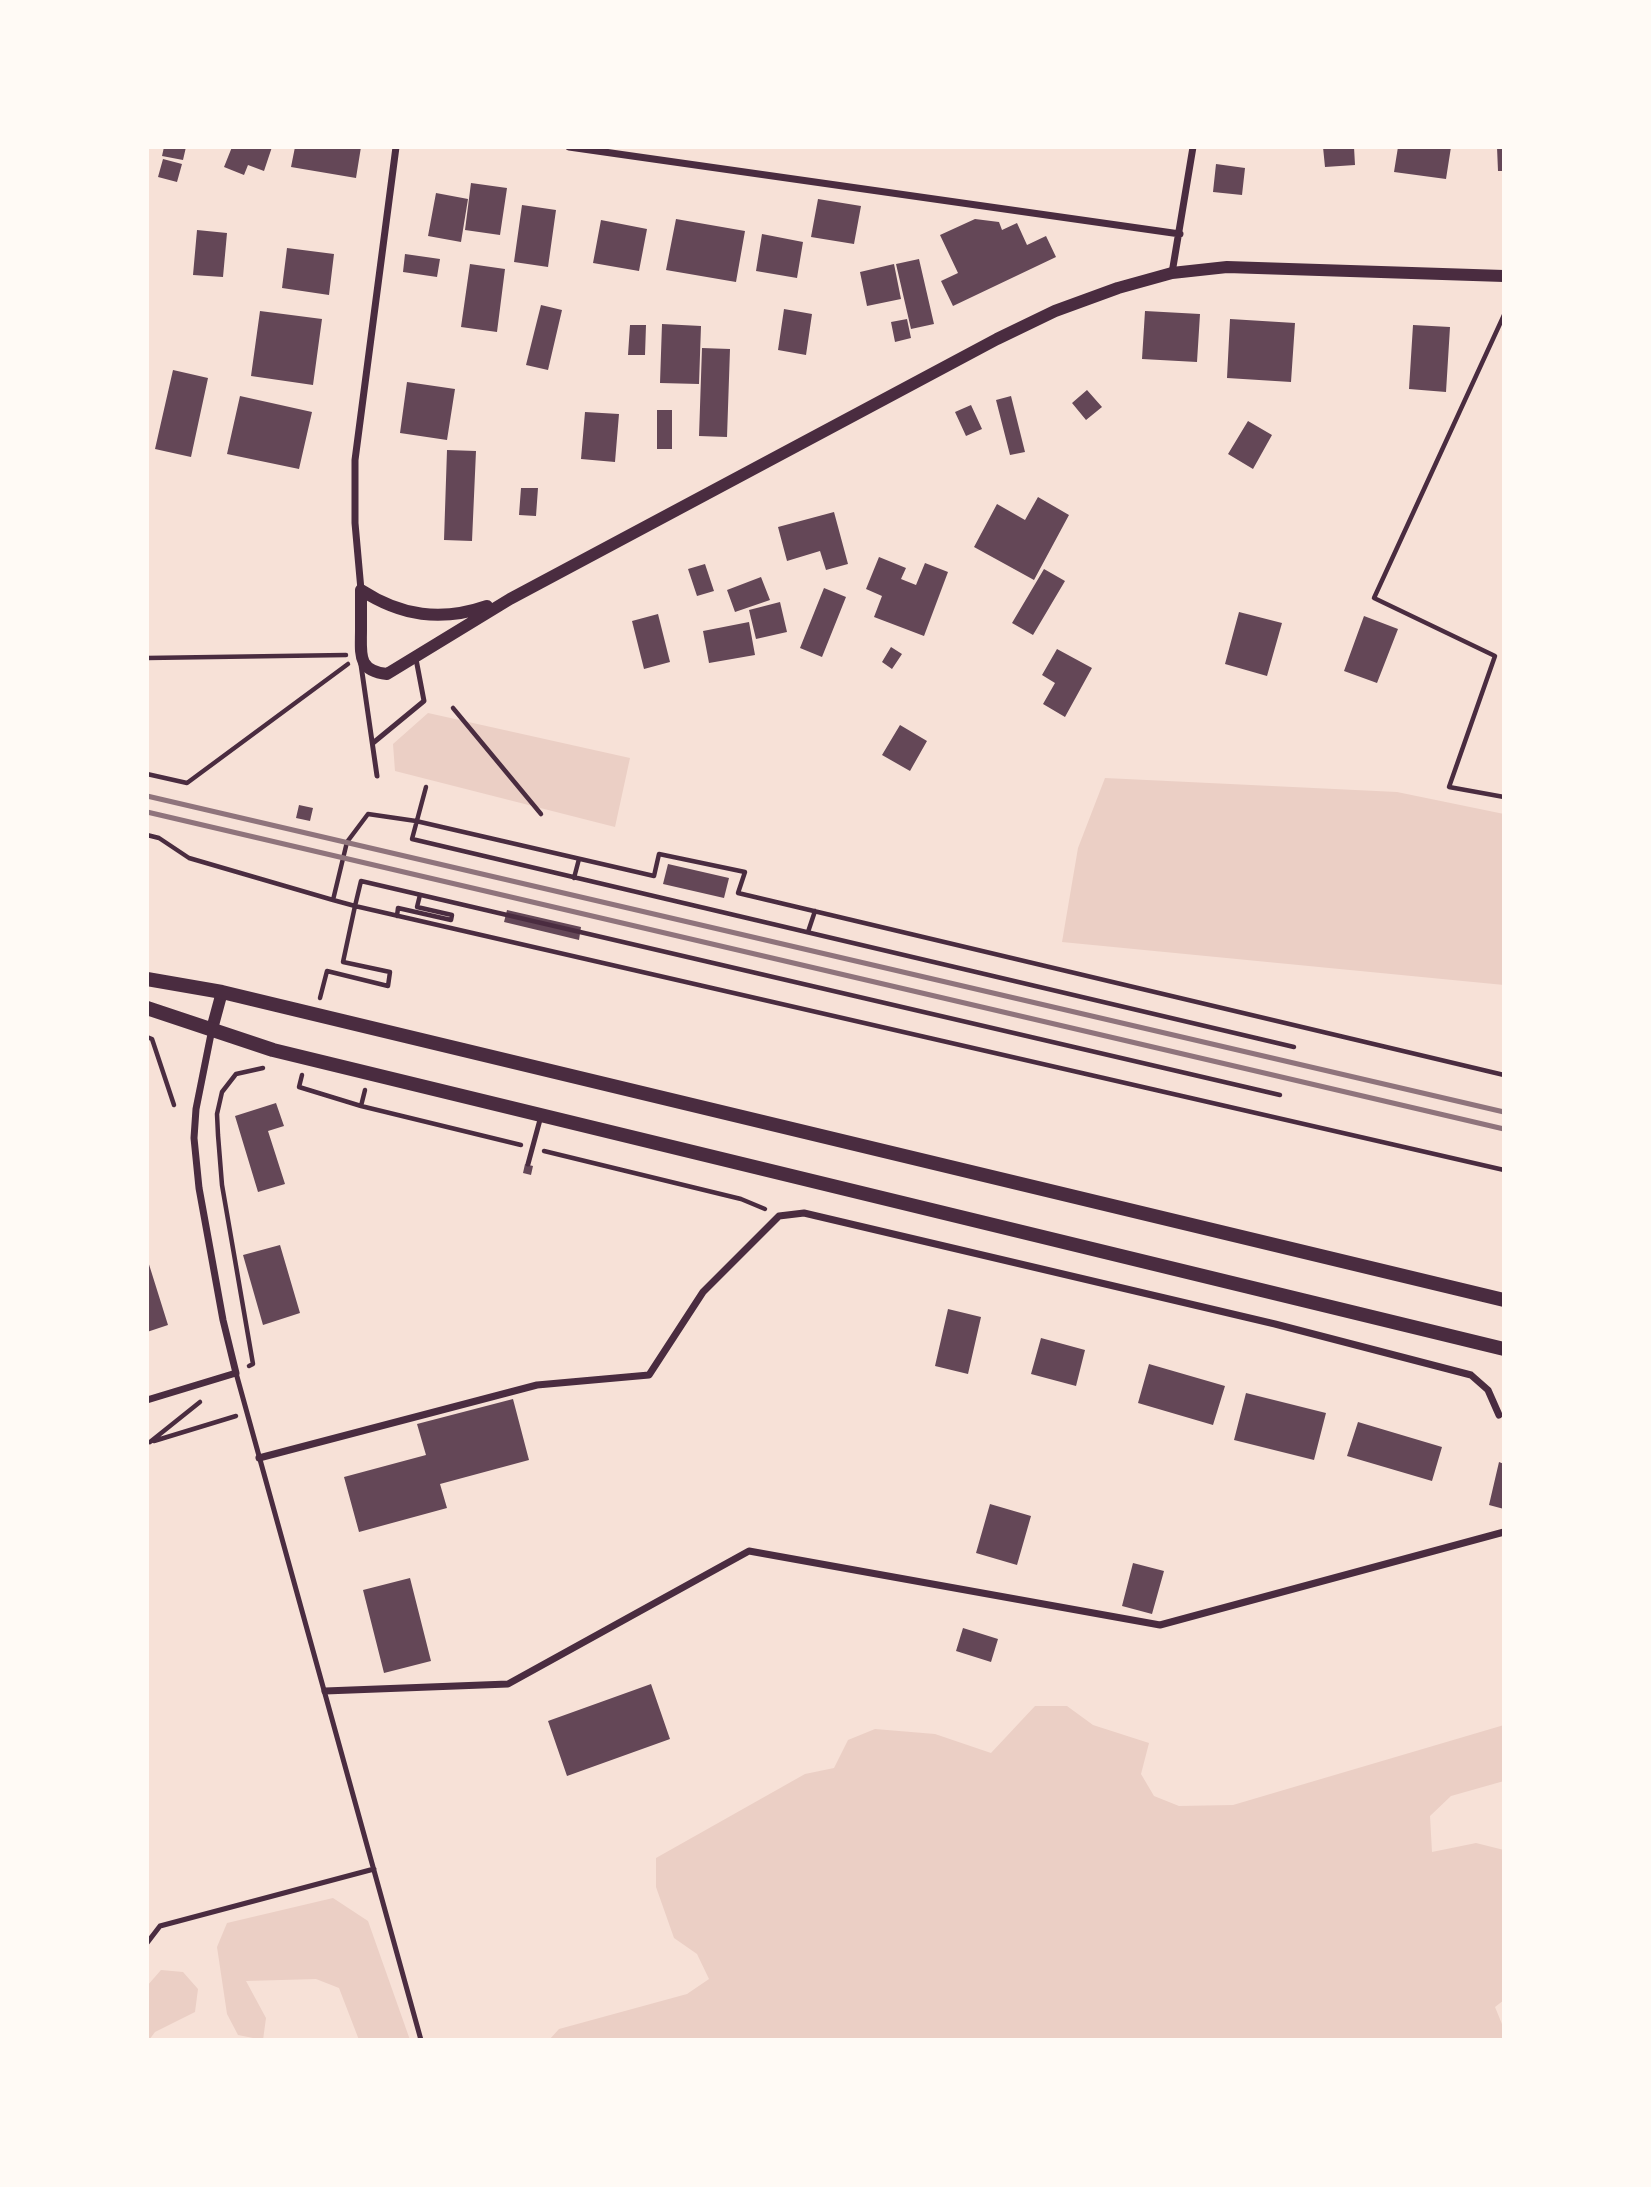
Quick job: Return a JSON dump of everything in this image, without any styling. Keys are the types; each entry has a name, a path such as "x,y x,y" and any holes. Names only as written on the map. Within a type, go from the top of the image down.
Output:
{"main road":[{"path":"147,979 222,992 1504,1300"},
{"path":"147,1008 273,1050 1504,1349"}],"street":[{"path":"396,147 355,460 355,523 361,590 360,655 374,673 387,674 510,599 1043,316 1118,288 1172,273 1227,267 1504,276"},
{"path":"569,147 1180,234"},
{"path":"1172,273 1193,147"},
{"path":"361,590 383,605 424,614 471,612 510,599"},
{"path":"147,1400 236,1373 223,1320 199,1188 194,1138 196,1109 222,992"},
{"path":"260,1458 537,1385 649,1376 703,1292 779,1216 804,1213 1275,1324 1471,1375 1488,1390 1499,1415"},
{"path":"325,1691 508,1684 748,1551 1160,1625 1504,1532"}],"lane":[{"path":"360,655 377,776"},
{"path":"373,743 424,701 416,657"},
{"path":"528,1164 541,1115"},
{"path":"236,1373 421,2040"},
{"path":"147,1943 160,1926 374,1869"}],"path":[{"path":"1504,315 1374,598 1495,656 1449,787 1504,797"},
{"path":"147,658 360,655"},
{"path":"147,774 187,783 360,655"},
{"path":"453,708 541,814"},
{"path":"426,787 412,839 1294,1046"},
{"path":"333,900 347,842 368,814 416,821 654,876 659,854 745,872 738,892 1504,1074"},
{"path":"147,835 159,838 189,858 355,906 1504,1170"},
{"path":"574,878 579,859"},
{"path":"327,971 388,986 390,972 343,962 361,881 1280,1095"},
{"path":"397,916 398,908 451,920 452,915 417,907 420,895"},
{"path":"808,932 816,911"},
{"path":"147,1037 152,1039 174,1105"},
{"path":"236,1373 253,1364 222,1185 217,1114 222,1092 236,1074 267,1067"},
{"path":"292,1072 304,1075"},
{"path":"353,1085 366,1088 361,1106"},
{"path":"299,1087 361,1106 741,1199 779,1216"},
{"path":"148,1443 204,1399"},
{"path":"148,1443 247,1413"}],"shaded area":[{"path":"428,713 630,758 615,827 395,771 393,744"},
{"path":"1105,778 1397,792 1504,814 1504,985 1062,942 1078,848"},
{"path":"1035,1706 1067,1706 1093,1725 1149,1743 1141,1774 1154,1796 1179,1806 1233,1805 1504,1725 1504,1781 1451,1796 1430,1816 1432,1852 1476,1843 1504,1850 1504,2000 1495,2007 1504,2029 1504,2040 549,2040 559,2029 687,1994 709,1979 697,1954 674,1938 656,1887 656,1858 805,1774 834,1768 848,1740 875,1729 935,1734 991,1753"},
{"path":"333,1898 368,1921 410,2040 359,2040 339,1988 316,1979 246,1981 266,2018 263,2040 238,2035 227,2014 217,1947 227,1923"},
{"path":"161,1970 183,1972 198,1989 195,2012 155,2032 147,2040 147,1986"}],"building":[{"path":"164,147 186,147 183,160 162,156"},
{"path":"232,147 272,147 264,171 248,165 244,175 224,167"},
{"path":"295,147 361,147 356,178 291,167"},
{"path":"1323,147 1354,147 1355,165 1325,167"},
{"path":"1398,147 1451,147 1446,179 1394,172"},
{"path":"1497,147 1504,147 1504,171 1498,171"},
{"path":"163,159 182,164 177,182 158,177"},
{"path":"1216,164 1245,168 1242,195 1213,192"},
{"path":"471,183 507,188 500,235 465,230"},
{"path":"436,193 468,199 461,242 428,236"},
{"path":"818,199 861,206 854,244 811,237"},
{"path":"522,205 556,210 548,267 514,262"},
{"path":"676,219 745,231 736,282 666,270"},
{"path":"975,219 999,222 1002,230 1017,223 1027,245 1046,236 1056,257 953,306 941,281 958,273 940,235"},
{"path":"601,220 647,229 639,271 593,263"},
{"path":"197,230 227,233 223,277 193,275"},
{"path":"762,234 803,242 797,278 756,271"},
{"path":"287,248 334,254 329,295 282,288"},
{"path":"405,254 440,259 437,277 403,272"},
{"path":"919,259 934,324 911,329 896,264"},
{"path":"470,264 505,269 497,332 461,327"},
{"path":"894,264 901,299 867,306 860,272"},
{"path":"541,305 562,310 548,370 526,365"},
{"path":"784,309 812,314 806,355 778,350"},
{"path":"260,311 322,319 313,385 251,376"},
{"path":"1145,311 1200,314 1197,362 1142,359"},
{"path":"907,319 911,338 895,342 891,322"},
{"path":"1230,319 1295,323 1291,382 1227,378"},
{"path":"662,324 701,326 699,384 660,383"},
{"path":"630,325 646,325 645,355 628,355"},
{"path":"1413,325 1450,327 1446,392 1409,389"},
{"path":"702,348 730,349 727,437 699,436"},
{"path":"173,370 208,378 191,457 155,449"},
{"path":"407,382 455,389 447,440 400,433"},
{"path":"1087,390 1102,407 1086,420 1072,403"},
{"path":"240,396 312,412 299,469 227,454"},
{"path":"1011,396 1025,452 1010,455 996,400"},
{"path":"971,405 982,429 966,436 955,412"},
{"path":"657,410 672,410 672,449 657,449"},
{"path":"585,412 619,414 615,462 581,459"},
{"path":"1248,421 1272,435 1253,469 1228,454"},
{"path":"447,450 476,451 472,541 444,540"},
{"path":"521,488 538,488 536,516 519,515"},
{"path":"1038,497 1069,515 1034,580 974,547 997,504 1025,520"},
{"path":"834,512 848,564 826,570 820,551 787,561 778,527"},
{"path":"879,557 906,568 901,579 916,585 925,563 948,572 924,636 874,617 882,596 866,589"},
{"path":"705,564 714,591 697,596 688,569"},
{"path":"1044,569 1065,581 1033,635 1012,623"},
{"path":"761,577 770,600 735,612 727,590"},
{"path":"824,588 846,597 822,657 800,648"},
{"path":"780,602 787,632 756,639 749,610"},
{"path":"1239,612 1282,623 1267,676 1225,664"},
{"path":"658,614 670,662 644,669 632,621"},
{"path":"1364,616 1398,629 1377,683 1344,671"},
{"path":"749,622 755,655 709,663 703,631"},
{"path":"891,647 902,654 892,669 882,662"},
{"path":"1057,649 1092,668 1065,717 1043,704 1055,683 1042,675"},
{"path":"900,725 927,741 910,771 882,755"},
{"path":"299,805 313,808 310,821 296,818"},
{"path":"668,864 729,878 724,898 663,884"},
{"path":"507,910 581,927 579,940 504,922"},
{"path":"276,1103 284,1126 268,1131 285,1184 258,1192 235,1116"},
{"path":"525,1164 533,1166 531,1175 523,1173"},
{"path":"280,1245 300,1313 263,1325 243,1255"},
{"path":"147,1258 168,1325 147,1332"},
{"path":"948,1309 981,1317 968,1374 935,1366"},
{"path":"1041,1338 1085,1350 1076,1386 1031,1374"},
{"path":"1149,1364 1225,1386 1213,1425 1138,1403"},
{"path":"1246,1393 1326,1413 1314,1460 1234,1440"},
{"path":"513,1399 529,1460 440,1484 447,1508 359,1532 344,1477 426,1455 417,1424"},
{"path":"1358,1422 1442,1447 1432,1481 1347,1456"},
{"path":"1499,1462 1504,1464 1504,1509 1489,1505"},
{"path":"990,1504 1031,1516 1017,1565 976,1553"},
{"path":"1133,1563 1164,1571 1152,1614 1122,1606"},
{"path":"410,1578 431,1661 384,1673 363,1590"},
{"path":"963,1628 998,1639 991,1662 956,1651"},
{"path":"651,1684 670,1739 567,1776 548,1721"}],"railway":[{"path":"147,796 1504,1112"},
{"path":"147,812 1504,1129"}]}
